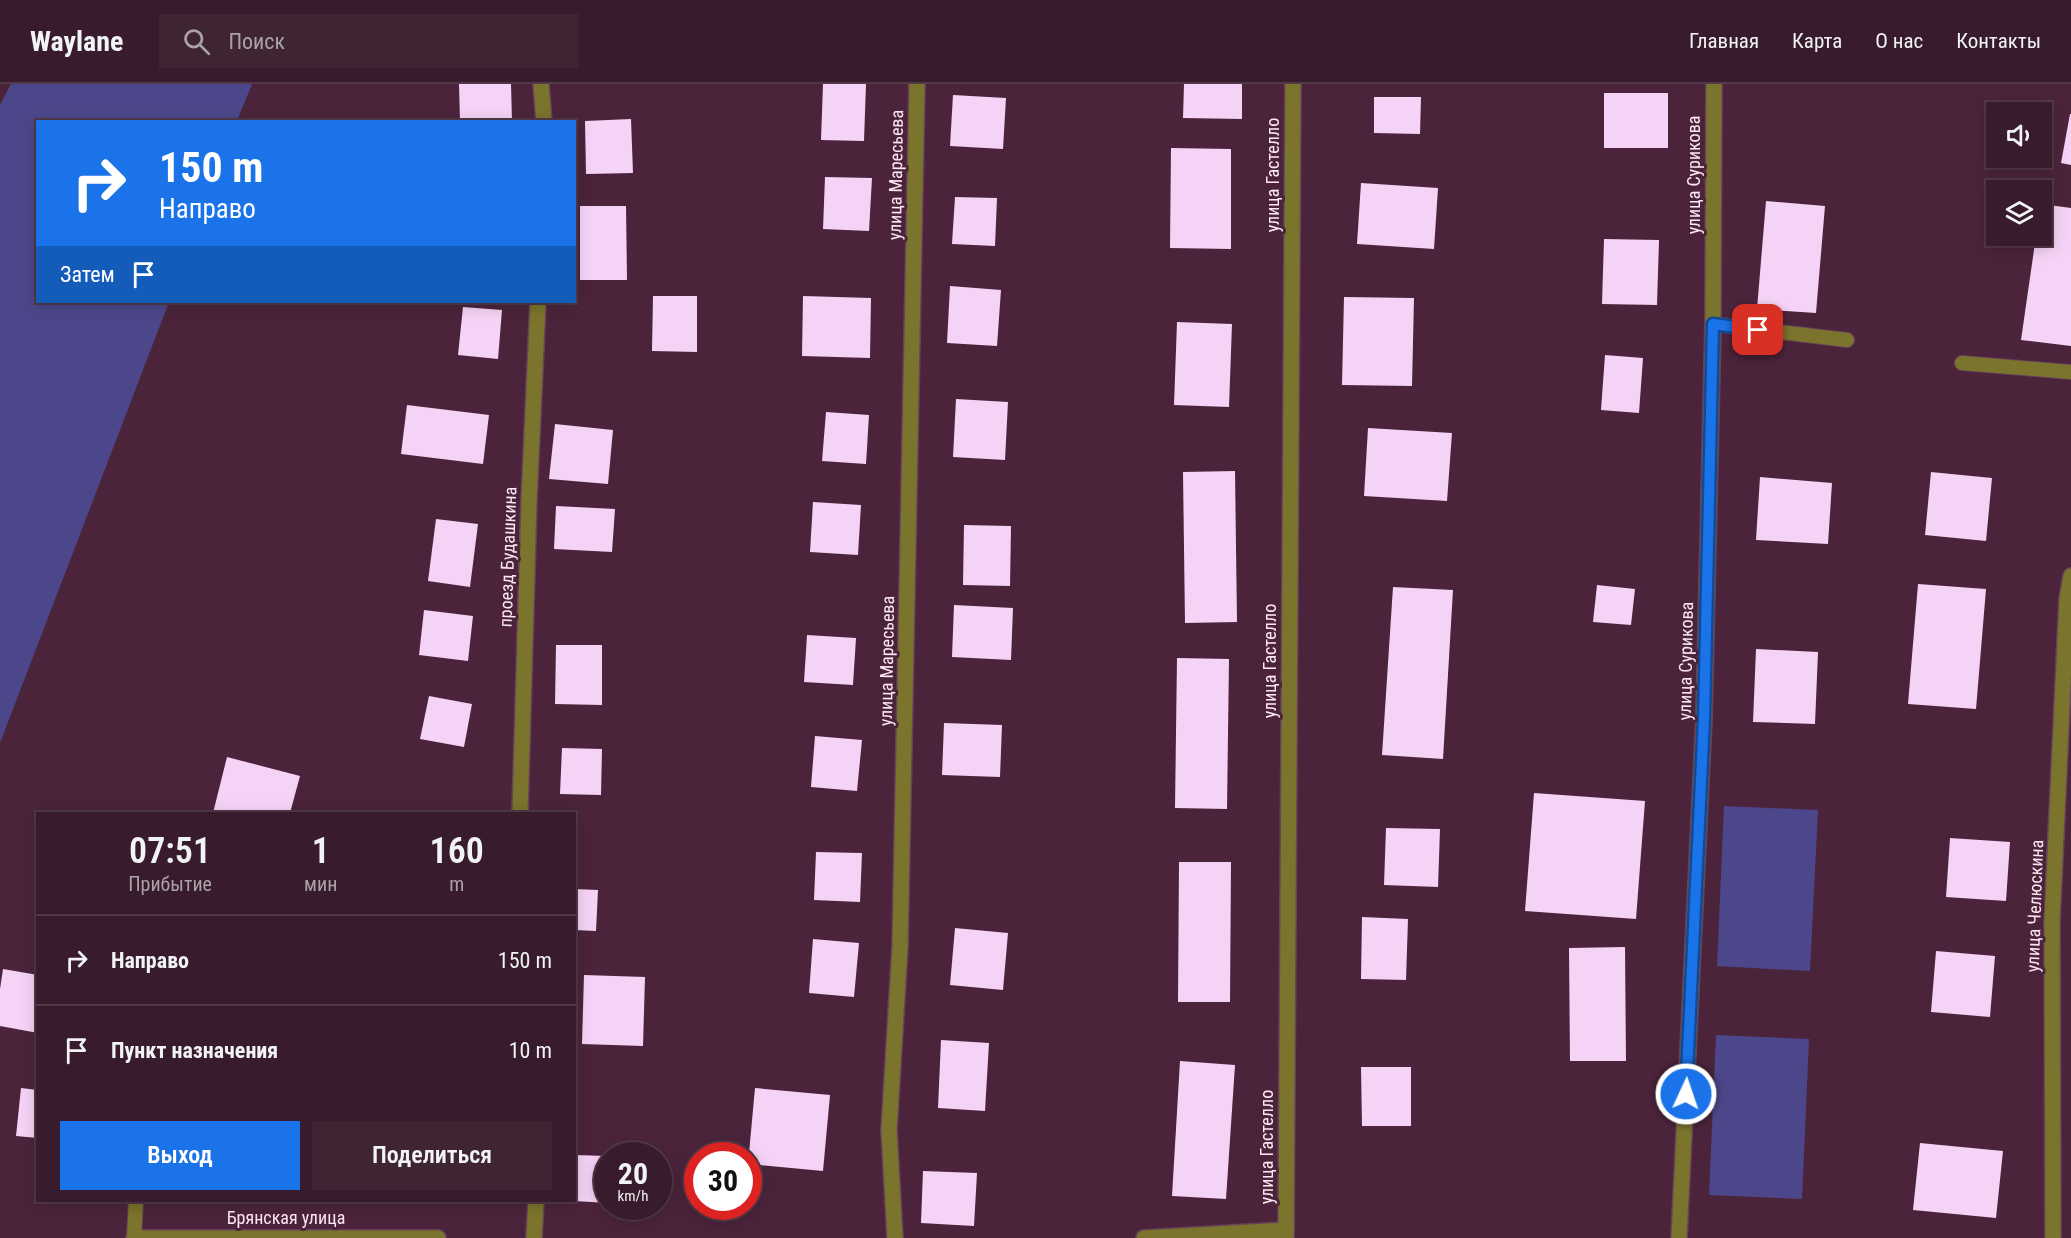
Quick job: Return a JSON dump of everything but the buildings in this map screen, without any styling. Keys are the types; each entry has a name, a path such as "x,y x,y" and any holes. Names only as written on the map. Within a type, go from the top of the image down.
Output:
{"street":[{"path":"542,84 543,120"},
{"name":"улица Маресьева","path":"895,1238 889,1130 900,947 917,84"},
{"name":"улица Гастелло","path":"1286,1234 1293,84"},
{"name":"улица Сурикова","path":"1679,1238 1704,718 1713,324 1714,84"},
{"name":"проезд Будашкина","path":"520,812 529,501 538,303"},
{"name":"улица Челюскина","path":"2053,1238 2052,921 2071,576"},
{"path":"534,1238 536,1202"},
{"path":"1144,1238 1286,1234"},
{"name":"Брянская улица","path":"134,1237 438,1238"}],"lane":[{"path":"1713,324 1847,340"},
{"path":"1962,363 2071,372"},
{"path":"134,1237 136,1202"}],"shaded area":[{"path":"11,84 252,84 237,120 36,120 36,303 169,303 0,743 0,105"},
{"path":"1724,806 1818,810 1810,971 1717,966"},
{"path":"1716,1035 1809,1039 1802,1199 1709,1195"}],"route":[{"path":"1686,1094 1704,718 1713,324 1758,330"}]}
